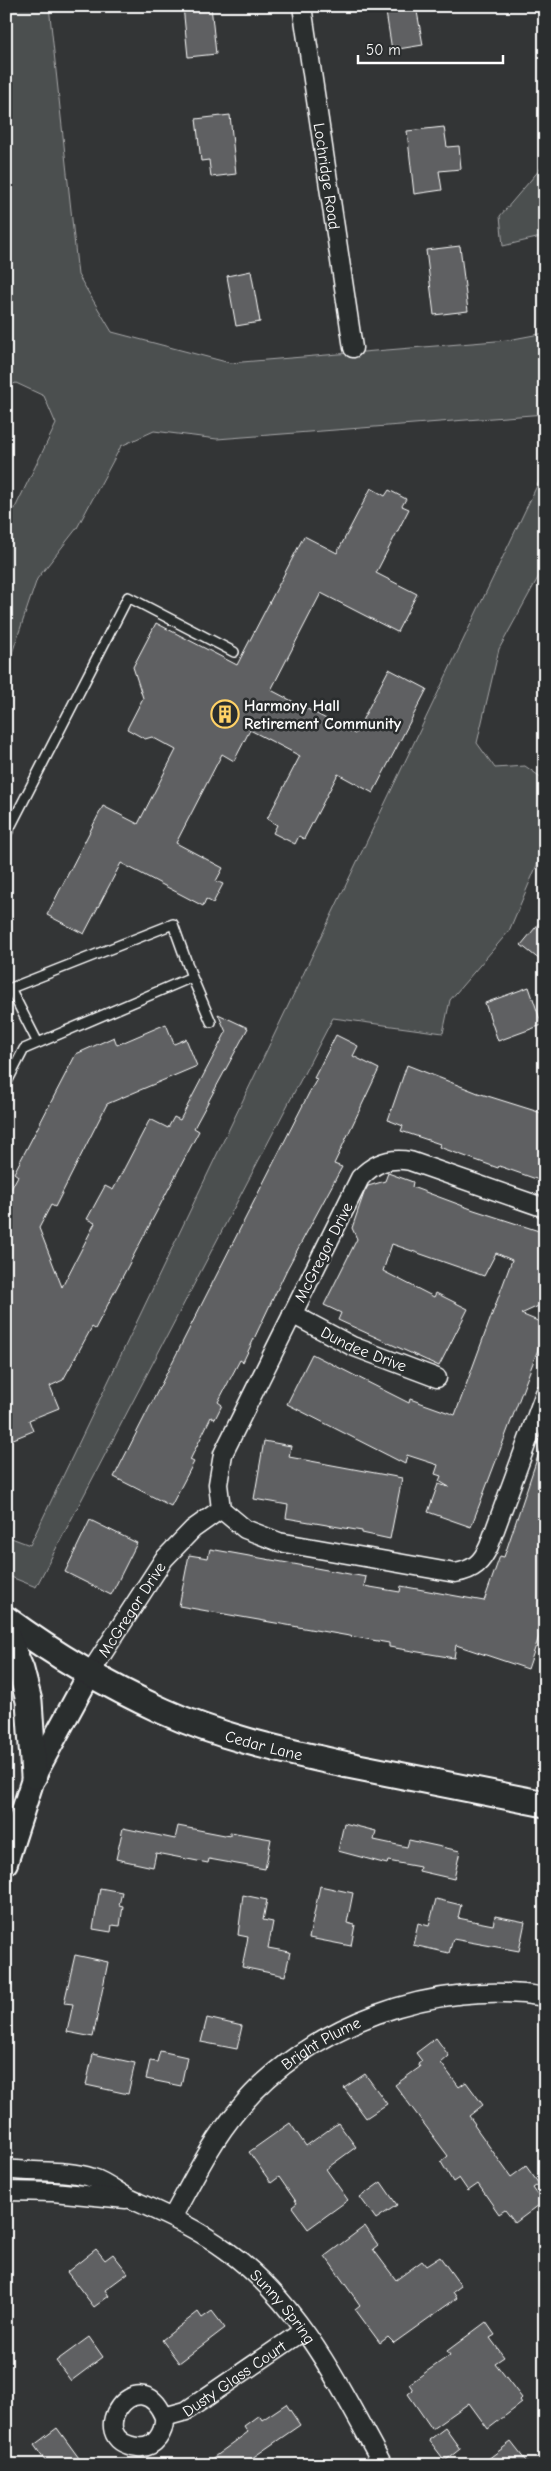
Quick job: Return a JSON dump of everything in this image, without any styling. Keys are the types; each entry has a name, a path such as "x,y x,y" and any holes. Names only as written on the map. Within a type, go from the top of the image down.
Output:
{"main road":[{"name":"Cedar Lane","path":"6,1619 47,1649 163,1711 251,1742 342,1763 545,1804"},
{"path":"6,1634 21,1670 29,1701 34,1776"}],"street":[{"name":"Lochridge Road","path":"302,6 353,348"},
{"name":"McGregor Drive","path":"90,1673 164,1559 193,1529 221,1510 218,1484 223,1454 360,1178 376,1164 399,1158 545,1208"},
{"name":"Dundee Drive","path":"292,1314 352,1346 438,1378"},
{"path":"221,1510 245,1529 279,1542 455,1573 465,1572 477,1566 489,1546 545,1393"},
{"path":"6,1863 34,1776 90,1673"},
{"name":"Bright Plume","path":"173,2216 210,2147 238,2109 272,2076 302,2052 349,2026 388,2010 427,2000 500,1993 545,1997"},
{"name":"Sunny Spring","path":"6,2169 55,2172 94,2178 131,2199 173,2216 219,2245 248,2267 275,2294 323,2356 384,2465"},
{"name":"Sunny Spring","path":"6,2191 53,2192 131,2199"},
{"name":"Dusty Glass Court","path":"164,2417 186,2411 303,2331"}],"lane":[{"path":"6,835 128,597 234,652"},
{"path":"38,1043 9,990 173,924 211,1022"},
{"path":"6,1084 24,1049 192,976"}],"shaded area":[{"path":"6,6 49,6 78,275 112,332 230,363 508,340 545,333 545,414 217,439 154,431 121,446 77,528 37,579 6,671 6,509 15,508 56,424 44,396 16,383 6,387 6,85 9,86"},
{"path":"545,156 545,236 503,246 500,216 541,168"},
{"path":"545,469 545,565 499,649 477,743 495,768 525,766 545,780 545,846 509,931 450,1000 443,1033 333,1018 36,1587 6,1575 6,1536 30,1545"}],"building":[{"path":"183,6 211,6 216,54 188,57"},
{"path":"385,6 416,6 423,45 392,50"},
{"path":"230,115 236,174 211,177 209,160 201,161 196,119"},
{"path":"444,127 447,147 459,146 461,169 439,171 442,190 414,194 407,131"},
{"path":"460,246 468,311 434,315 426,250"},
{"path":"251,271 260,322 236,326 227,276"},
{"name":"Harmony Hall Retirement Community","path":"371,488 385,496 389,490 406,499 402,506 409,509 376,573 417,594 397,632 321,593 271,690 355,734 389,669 427,689 373,793 338,774 304,839 299,836 295,844 273,833 277,825 267,819 300,756 250,730 234,761 222,754 176,843 223,868 216,881 223,884 213,903 206,899 203,906 121,863 84,934 47,915 103,806 138,824 176,750 152,737 145,739 127,729 143,698 133,667 156,623 237,665 304,536 337,553"},
{"path":"545,916 545,964 521,945"},
{"path":"529,987 542,1025 498,1041 485,1003"},
{"path":"218,1014 248,1028 194,1128 199,1131 95,1329 92,1327 63,1380 50,1386 59,1408 29,1420 33,1431 6,1442 6,1198 18,1176 14,1173 76,1054 114,1037 117,1045 166,1024 174,1044 186,1039 197,1066 107,1104 55,1207 51,1205 39,1228 62,1287 95,1223 87,1219 105,1186 113,1190 150,1119 168,1128 174,1117 180,1120 226,1032"},
{"path":"336,1035 358,1046 353,1056 379,1069 334,1164 342,1167 287,1269 243,1362 240,1360 218,1402 222,1405 215,1419 211,1417 190,1460 194,1462 171,1506 114,1477 317,1079 314,1078"},
{"path":"407,1065 478,1093 545,1114 545,1180 539,1178 539,1180 499,1166 498,1168 439,1147 440,1144 401,1131 403,1126 388,1120"},
{"path":"388,1173 413,1182 412,1187 545,1233 545,1303 521,1314 545,1324 545,1331 471,1527 428,1512 438,1484 449,1487 439,1481 441,1476 435,1474 438,1465 407,1455 405,1464 287,1404 312,1354 409,1403 410,1399 455,1415 512,1260 496,1253 484,1276 392,1244 383,1271 434,1297 436,1293 468,1309 439,1366 338,1320 341,1313 324,1305 357,1239 352,1228 364,1193 368,1186 385,1181"},
{"path":"264,1441 291,1446 289,1457 402,1478 390,1539 362,1533 362,1531 286,1518 288,1505 254,1499"},
{"path":"542,1444 545,1444 545,1619 528,1669 456,1645 454,1658 389,1647 389,1643 179,1606 189,1555 208,1558 210,1549 366,1577 364,1586 400,1592 401,1586 484,1601 500,1556 504,1557"},
{"path":"90,1520 137,1543 111,1595 65,1572"},
{"path":"344,1823 376,1831 374,1840 407,1847 409,1840 460,1851 454,1879 419,1871 420,1867 388,1861 387,1864 338,1851"},
{"path":"178,1826 230,1836 230,1832 271,1839 265,1869 209,1859 208,1863 156,1853 153,1867 116,1859 123,1828 175,1839"},
{"path":"320,1886 353,1893 347,1923 355,1925 351,1946 309,1938"},
{"path":"100,1888 122,1892 119,1905 123,1906 120,1926 112,1925 111,1932 93,1929"},
{"path":"243,1895 267,1900 263,1920 273,1922 268,1948 290,1952 285,1976 242,1967 248,1937 238,1935"},
{"path":"436,1899 461,1905 458,1918 493,1925 495,1916 525,1922 519,1951 453,1939 449,1953 413,1945 418,1923 429,1926"},
{"path":"75,1955 108,1962 93,2037 67,2032 73,2004 64,2003"},
{"path":"207,2018 242,2026 237,2049 201,2042"},
{"path":"436,2038 449,2056 441,2063 459,2087 466,2082 483,2105 469,2116 474,2125 511,2177 526,2166 539,2184 533,2188 543,2202 515,2223 505,2210 499,2214 478,2184 468,2191 459,2178 453,2182 441,2162 448,2156 395,2085 420,2067 418,2064 422,2061 416,2053"},
{"path":"160,2051 187,2057 181,2086 146,2079 150,2061 157,2062"},
{"path":"93,2054 135,2063 128,2094 86,2085"},
{"path":"365,2074 387,2104 366,2118 344,2088"},
{"path":"290,2123 306,2146 338,2123 356,2147 326,2169 348,2200 308,2229 292,2207 297,2203 279,2177 271,2183 249,2152"},
{"path":"381,2182 397,2205 376,2219 360,2197"},
{"path":"365,2226 378,2245 373,2249 396,2280 422,2261 426,2266 440,2257 461,2286 453,2292 457,2298 394,2343 388,2337 380,2343 355,2309 360,2305 325,2256"},
{"path":"96,2249 105,2260 113,2254 128,2273 105,2290 109,2296 94,2307 67,2272"},
{"path":"212,2311 225,2328 179,2363 162,2340 198,2312 202,2318"},
{"path":"486,2322 495,2335 490,2338 504,2357 495,2363 522,2398 520,2400 522,2403 488,2429 469,2403 432,2429 408,2394 413,2390 409,2384 450,2355 447,2351"},
{"path":"89,2337 103,2357 71,2381 56,2361"},
{"path":"286,2404 300,2425 242,2465 203,2465 248,2432 244,2426 259,2415 262,2420"},
{"path":"57,2428 84,2465 48,2465 34,2445"},
{"path":"445,2428 460,2449 445,2461 429,2440"},
{"path":"511,2442 529,2465 480,2465"}],"place":[{"name":"Harmony Hall Retirement Community","path":"225,714"}]}
